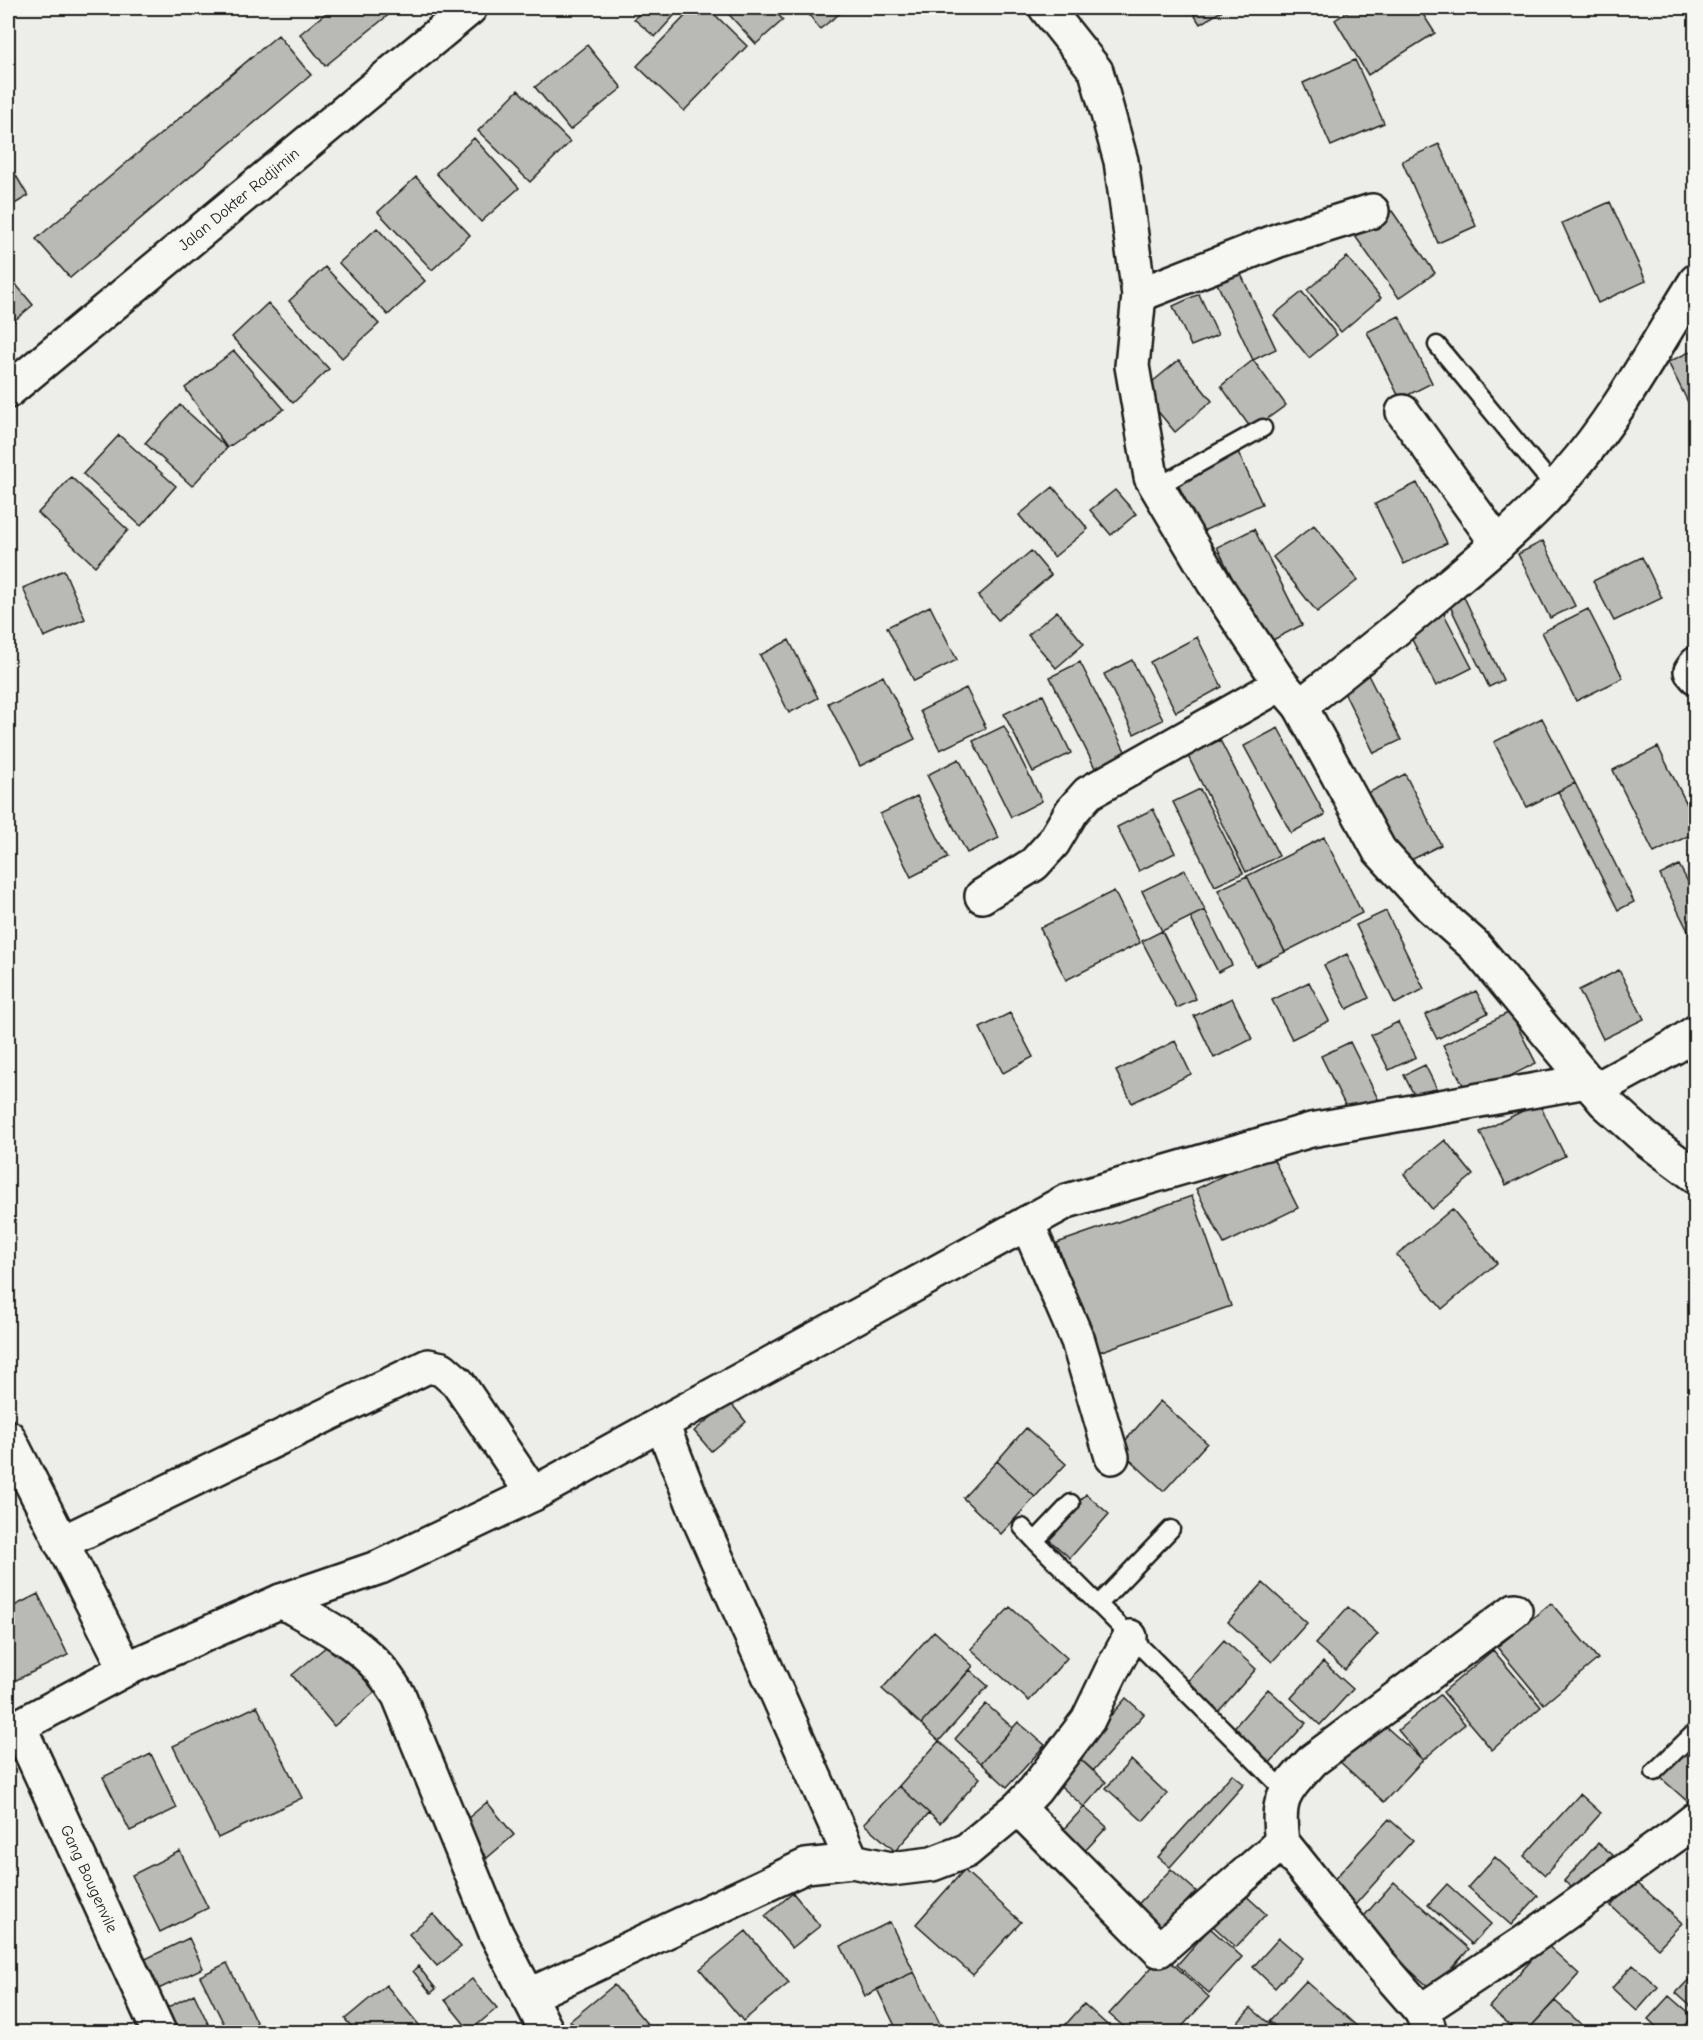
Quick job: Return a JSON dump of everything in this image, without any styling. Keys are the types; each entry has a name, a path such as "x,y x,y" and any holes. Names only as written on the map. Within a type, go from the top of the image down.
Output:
{"street":[{"name":"Jalan Dokter Radjimin","path":"8,391 470,8"},
{"path":"1046,8 1096,72 1121,161 1139,295 1132,366 1151,477 1155,488 1214,583 1290,695 1379,850 1431,907 1475,946 1605,1102 1646,1139 1695,1176"},
{"path":"1139,295 1279,240 1372,211"},
{"path":"982,896 1034,864 1053,843 1072,811 1088,793 1290,695 1410,619 1498,544 1555,488 1595,439 1695,281"},
{"path":"1403,412 1498,544"},
{"path":"1695,664 1691,671 1695,677"},
{"path":"13,1729 126,1669 281,1601 380,1567 533,1494 1067,1201 1311,1130 1591,1085 1674,1047 1695,1032"},
{"path":"1027,1223 1078,1341 1109,1460"},
{"path":"61,1543 428,1365 442,1369 458,1383 533,1494"},
{"path":"662,1424 700,1521 852,1861"},
{"path":"8,1437 126,1669"},
{"path":"281,1601 334,1631 356,1648 380,1669 399,1696 496,1933 547,2032"},
{"path":"1515,1610 1312,1760 1285,1791 1279,1819 1282,1842 1379,1963 1424,2026 1525,1942 1695,1819"},
{"path":"528,1996 806,1866 852,1861 891,1869 932,1864 966,1851 1018,1808 1035,1790 1088,1720 1130,1637"},
{"name":"Gang Bougenvile","path":"13,1729 159,2032"},
{"path":"1018,1808 1159,1950 1282,1842"}],"lane":[{"path":"1437,345 1555,488"},
{"path":"1155,488 1263,428"},
{"path":"1035,1541 1071,1503"},
{"path":"1022,1527 1285,1791"},
{"path":"1098,1605 1171,1529"},
{"path":"1654,1772 1695,1731"}],"building":[{"path":"332,8 397,8 325,66 300,34"},
{"path":"645,8 681,8 655,37 634,19"},
{"path":"693,8 708,8 747,46 684,111 637,66"},
{"path":"723,8 772,8 783,20 756,44"},
{"path":"804,8 840,8 843,11 820,29"},
{"path":"1190,8 1227,8 1200,24"},
{"path":"1344,8 1419,8 1435,33 1368,75 1335,20 1347,12"},
{"path":"278,35 311,75 70,278 36,239"},
{"path":"587,45 622,88 570,130 535,87"},
{"path":"1355,60 1384,123 1331,146 1303,83"},
{"path":"518,90 570,142 530,182 478,131"},
{"path":"474,138 519,188 481,222 436,173"},
{"path":"1439,144 1476,226 1438,243 1402,161"},
{"path":"8,162 28,196 8,208"},
{"path":"416,177 470,235 432,270 378,212"},
{"path":"1610,202 1646,281 1598,303 1562,223"},
{"path":"1392,211 1435,273 1399,298 1355,236"},
{"path":"377,228 425,281 388,315 339,263"},
{"path":"1347,257 1381,298 1341,332 1307,290"},
{"path":"325,267 379,324 342,358 289,301"},
{"path":"1239,270 1276,349 1253,360 1216,281"},
{"path":"8,275 33,305 8,326"},
{"path":"1302,292 1337,335 1309,358 1274,315"},
{"path":"1199,294 1218,335 1191,346 1173,306"},
{"path":"268,303 329,369 293,403 232,337"},
{"path":"1399,316 1432,383 1400,399 1367,332"},
{"path":"1696,349 1696,418 1668,362"},
{"path":"234,351 284,409 227,448 185,388"},
{"path":"1179,360 1212,401 1175,432 1141,391"},
{"path":"1253,360 1286,405 1252,430 1221,386"},
{"path":"180,405 227,448 192,486 145,443"},
{"path":"119,435 176,486 141,526 83,474"},
{"path":"1238,452 1262,504 1201,532 1176,480"},
{"path":"71,477 128,530 95,566 38,513"},
{"path":"1417,483 1447,543 1404,564 1375,504"},
{"path":"1053,487 1088,529 1054,557 1019,515"},
{"path":"1115,490 1136,514 1111,535 1090,510"},
{"path":"1314,525 1358,580 1317,612 1273,557"},
{"path":"1254,529 1302,625 1265,644 1217,547"},
{"path":"1543,541 1575,606 1550,618 1518,554"},
{"path":"1031,551 1051,575 998,620 978,596"},
{"path":"1642,557 1662,598 1614,621 1593,581"},
{"path":"64,570 85,619 44,637 23,588"},
{"path":"1464,597 1503,680 1489,687 1449,604"},
{"path":"930,606 957,660 914,681 887,627"},
{"path":"1588,609 1623,678 1576,701 1542,632"},
{"path":"1442,610 1472,668 1436,686 1406,628"},
{"path":"1057,611 1084,644 1056,668 1028,635"},
{"path":"1197,637 1222,687 1176,712 1150,662"},
{"path":"789,640 818,698 789,713 760,655"},
{"path":"1132,660 1163,720 1134,734 1104,674"},
{"path":"1080,662 1132,765 1101,780 1050,677"},
{"path":"1366,671 1401,740 1374,753 1340,684"},
{"path":"883,676 915,739 860,766 828,703"},
{"path":"966,688 986,728 940,750 920,711"},
{"path":"1043,695 1071,753 1033,772 1004,714"},
{"path":"1542,718 1575,783 1527,807 1494,742"},
{"path":"1004,726 1042,801 1011,817 973,741"},
{"path":"1278,728 1325,815 1291,833 1244,746"},
{"path":"1220,740 1279,856 1246,872 1188,756"},
{"path":"1658,747 1696,822 1696,832 1654,853 1613,770"},
{"path":"959,759 999,838 967,853 927,775"},
{"path":"1405,774 1441,845 1401,865 1366,794"},
{"path":"1575,783 1634,902 1618,910 1558,791"},
{"path":"1200,789 1243,873 1215,886 1173,802"},
{"path":"917,796 948,858 911,877 880,814"},
{"path":"1153,809 1175,853 1139,871 1117,827"},
{"path":"1324,837 1362,913 1285,952 1247,876"},
{"path":"1679,865 1696,897 1695,945 1660,875"},
{"path":"1185,870 1205,910 1162,931 1142,891"},
{"path":"1247,876 1285,952 1256,966 1218,890"},
{"path":"1114,891 1140,943 1066,980 1040,928"},
{"path":"1205,910 1232,965 1218,972 1190,917"},
{"path":"1386,911 1424,989 1395,1004 1356,925"},
{"path":"1162,931 1196,999 1177,1008 1142,941"},
{"path":"1347,954 1369,998 1347,1009 1324,965"},
{"path":"1619,970 1644,1019 1603,1039 1579,990"},
{"path":"1309,982 1329,1021 1292,1039 1272,1000"},
{"path":"1476,991 1488,1013 1437,1039 1425,1015"},
{"path":"1232,998 1252,1039 1214,1058 1194,1016"},
{"path":"1510,1012 1536,1063 1469,1097 1443,1045"},
{"path":"1010,1013 1033,1057 1003,1073 980,1028"},
{"path":"1398,1022 1416,1057 1389,1070 1371,1035"},
{"path":"1175,1041 1191,1074 1132,1103 1116,1071"},
{"path":"1350,1042 1380,1103 1351,1117 1321,1056"},
{"path":"1425,1065 1438,1091 1417,1101 1404,1075"},
{"path":"1539,1103 1565,1156 1506,1185 1480,1132"},
{"path":"1445,1140 1473,1175 1432,1209 1404,1174"},
{"path":"1270,1152 1298,1208 1224,1244 1196,1189"},
{"path":"1192,1196 1231,1306 1096,1353 1057,1243"},
{"path":"1452,1209 1497,1263 1442,1309 1397,1255"},
{"path":"1160,1401 1207,1443 1164,1491 1118,1449"},
{"path":"730,1402 746,1422 711,1451 694,1431"},
{"path":"1026,1428 1066,1464 1035,1497 997,1461"},
{"path":"997,1461 1035,1497 1001,1534 963,1498"},
{"path":"1086,1494 1109,1514 1070,1558 1047,1538"},
{"path":"1263,1583 1307,1623 1272,1662 1228,1622"},
{"path":"38,1594 68,1655 10,1683 8,1677 8,1609"},
{"path":"1551,1603 1598,1659 1544,1704 1497,1647"},
{"path":"1010,1607 1067,1658 1029,1701 971,1649"},
{"path":"1348,1607 1378,1634 1345,1670 1315,1644"},
{"path":"934,1631 973,1666 921,1724 882,1689"},
{"path":"1224,1640 1256,1669 1218,1712 1186,1683"},
{"path":"333,1641 375,1692 334,1726 292,1675"},
{"path":"1493,1650 1541,1707 1492,1750 1443,1692"},
{"path":"1323,1662 1353,1689 1320,1725 1291,1698"},
{"path":"970,1670 988,1686 939,1741 921,1724"},
{"path":"1268,1689 1306,1723 1267,1766 1230,1732"},
{"path":"1440,1695 1465,1724 1423,1760 1398,1730"},
{"path":"1126,1698 1144,1714 1093,1771 1076,1755"},
{"path":"986,1704 1013,1728 981,1763 955,1739"},
{"path":"257,1706 302,1798 218,1838 173,1746"},
{"path":"1376,1718 1423,1760 1384,1802 1338,1760"},
{"path":"1018,1722 1045,1745 1007,1787 981,1763"},
{"path":"1696,1739 1696,1809 1661,1778"},
{"path":"939,1741 980,1778 940,1823 899,1786"},
{"path":"151,1754 177,1808 130,1831 103,1777"},
{"path":"1076,1755 1106,1782 1084,1807 1053,1779"},
{"path":"1131,1760 1167,1794 1143,1821 1106,1788"},
{"path":"1232,1774 1244,1784 1170,1867 1158,1857"},
{"path":"899,1786 929,1813 895,1851 864,1824"},
{"path":"1580,1794 1601,1813 1545,1875 1524,1856"},
{"path":"487,1802 514,1835 487,1858 460,1825"},
{"path":"1084,1807 1107,1827 1083,1853 1060,1833"},
{"path":"1389,1819 1413,1840 1354,1906 1329,1885"},
{"path":"1598,1843 1613,1855 1578,1893 1564,1881"},
{"path":"180,1851 208,1908 160,1932 132,1875"},
{"path":"1495,1857 1538,1896 1511,1925 1468,1887"},
{"path":"1171,1869 1196,1891 1154,1938 1128,1915"},
{"path":"964,1870 1021,1922 973,1975 916,1924"},
{"path":"1634,1880 1682,1923 1658,1948 1611,1906"},
{"path":"1394,1882 1469,1949 1432,1990 1358,1923"},
{"path":"1447,1884 1491,1924 1472,1944 1428,1905"},
{"path":"1242,1892 1266,1914 1236,1947 1212,1925"},
{"path":"793,1893 820,1926 792,1948 765,1916"},
{"path":"433,1914 461,1947 437,1966 409,1934"},
{"path":"890,1922 914,1972 865,1996 841,1946"},
{"path":"1210,1928 1242,1957 1209,1993 1177,1965"},
{"path":"746,1931 789,1983 743,2021 700,1969"},
{"path":"189,1938 203,1968 150,1993 135,1964"},
{"path":"1279,1938 1302,1958 1275,1988 1253,1967"},
{"path":"1546,1944 1579,1974 1526,2032 1518,2032 1489,2007"},
{"path":"1163,1955 1209,1997 1177,2032 1130,2032 1109,2014"},
{"path":"227,1963 261,2032 228,2032 200,1976"},
{"path":"1633,1965 1658,1987 1637,2011 1612,1988"},
{"path":"418,1966 436,1989 431,1993 413,1971"},
{"path":"914,1972 944,2032 898,2032 877,1989"},
{"path":"1696,1972 1696,2011 1676,1993"},
{"path":"472,1979 497,2008 470,2031 445,2000"},
{"path":"1306,1981 1361,2030 1358,2032 1282,2032 1269,2021"},
{"path":"386,1985 420,2026 412,2032 356,2032 345,2019"},
{"path":"614,1985 654,2032 580,2032 570,2021"},
{"path":"194,1994 212,2032 178,2032 166,2008"},
{"path":"1669,1996 1693,2017 1679,2032 1662,2032 1648,2019"},
{"path":"1555,2001 1590,2032 1526,2032"},
{"path":"1084,2004 1115,2032 1059,2032"},
{"path":"1251,2008 1279,2032 1229,2032"}]}
